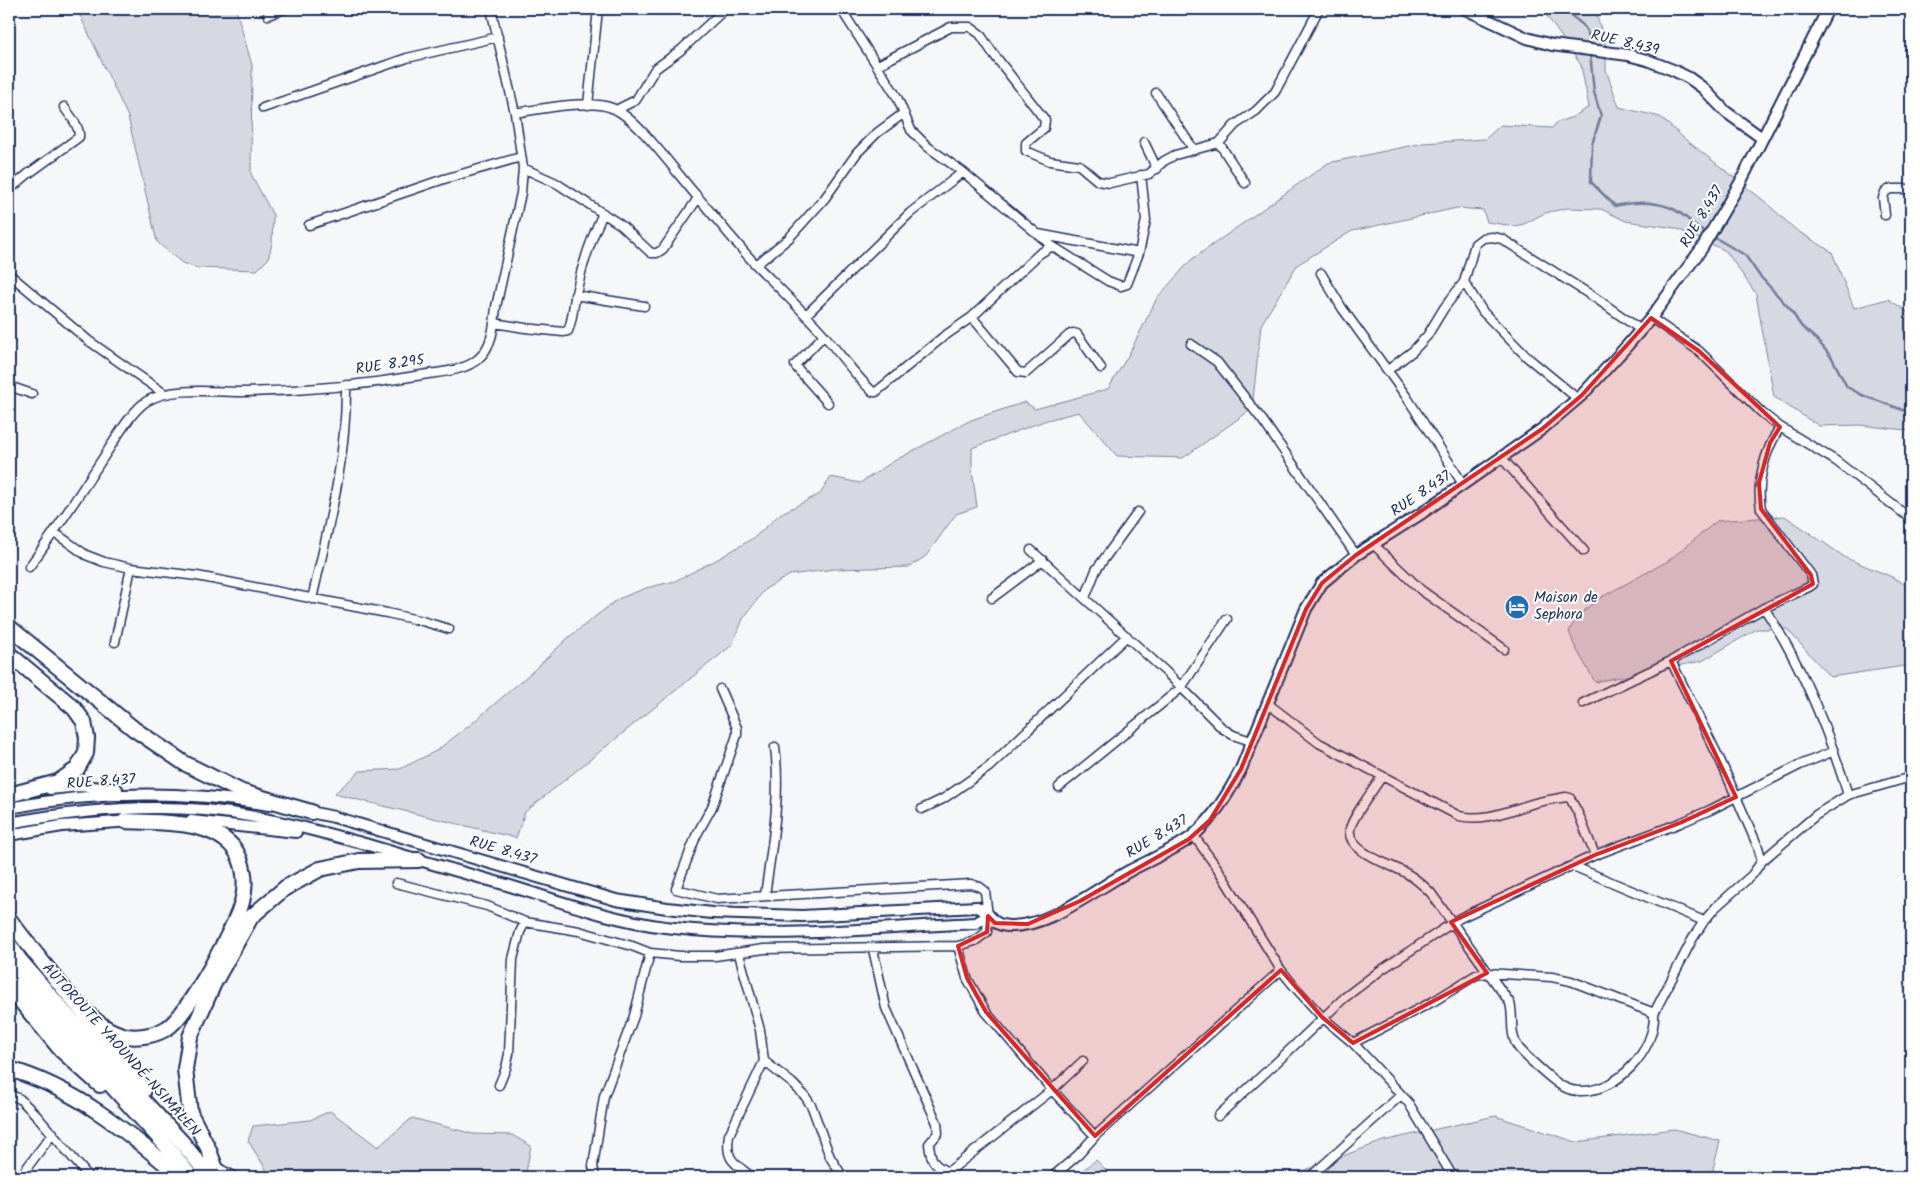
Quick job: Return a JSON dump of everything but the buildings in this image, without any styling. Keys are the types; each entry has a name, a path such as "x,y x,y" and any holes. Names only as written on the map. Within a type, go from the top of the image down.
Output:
{"highway":[{"path":"9,627 134,729 184,763 242,792 311,812"},
{"path":"9,654 74,708 84,722 87,738 86,753 77,769 58,782 9,796"},
{"path":"74,1001 100,1024 126,1036 155,1034 168,1028 180,1018 190,1004 235,921 242,902 245,885 243,867 234,848 219,836 203,829 183,825 125,821"},
{"path":"214,1174 208,1148 190,1113 185,1070 190,1037 214,983 251,917 285,888 320,869 359,861 419,860"},
{"path":"9,919 34,953 119,1056 182,1141"},
{"name":"AUTOROUTE YAOUNDÉ-NSIMALEN","path":"9,944 19,959 108,1063 214,1174"},
{"name":"AUTOROUTE YAOUNDÉ-NSIMALEN","path":"9,967 69,1040 170,1150 191,1177"},
{"path":"9,987 61,1050 170,1150"},
{"path":"9,1069 23,1073 74,1096 127,1131 181,1177"}],"main road":[{"name":"RUE 8.439","path":"1466,9 1527,38 1552,45 1588,49 1647,60 1689,78 1726,112 1762,138"},
{"name":"RUE 8.437","path":"9,808 74,798 158,793 216,798 311,812 334,817 616,900 712,913 802,916 978,907 983,909 995,923 1009,926 1028,924 1050,916 1194,836 1210,820 1231,790 1306,609 1315,592 1331,574 1542,429 1578,399 1641,330 1709,235 1740,183 1828,9"},
{"path":"9,796 79,786 158,793"},
{"name":"RUE 8.437","path":"9,823 66,813 154,808 206,810 260,817 330,834 615,917 665,927 759,932 805,932 976,923 988,916"},
{"path":"9,836 62,826 125,821 172,820 330,834"}],"street":[{"path":"268,15 284,9"},
{"name":"RUE 8.295","path":"29,568 55,533 123,428 146,401 165,394 178,392 249,392 346,385 431,374 476,361 488,348 521,193 524,168 515,113 490,9"},
{"path":"588,105 598,9"},
{"path":"616,110 636,100 655,69 681,50 725,9"},
{"path":"841,9 897,97 911,130 928,147 963,172 1052,246 1108,281 1121,286 1127,284 1139,253 1146,220 1141,175"},
{"path":"878,65 951,27 970,28 980,34 1045,120 1044,128 1026,143 1026,151 1050,161 1079,165 1098,181 1110,183 1149,174 1164,161 1175,155 1218,143 1235,125 1256,111 1276,92 1319,9"},
{"path":"263,108 407,58 498,38"},
{"path":"1156,93 1194,150"},
{"path":"515,113 599,105 616,110 626,116 648,138 756,265 806,315 856,376 874,392 943,337 972,317 1039,254 1052,246"},
{"path":"9,190 78,137 77,127 64,107"},
{"path":"756,265 789,238 819,205 857,153 877,133 904,113"},
{"path":"1144,142 1156,168"},
{"path":"1218,143 1245,183"},
{"path":"309,224 444,179 522,157"},
{"path":"524,168 556,183 621,225 651,253 658,253 663,249 698,198"},
{"path":"806,315 910,213 963,172"},
{"path":"1885,215 1885,192 1890,189 1911,189"},
{"path":"494,323 525,328 568,331 571,325 575,295 586,252 603,213"},
{"path":"1036,233 1139,253"},
{"path":"1388,370 1421,344 1444,308 1464,282 1475,244 1483,238 1502,239 1597,299 1641,330"},
{"path":"1321,273 1342,308 1388,370 1463,484"},
{"path":"9,274 89,341 165,394"},
{"path":"1464,282 1483,312 1521,351 1578,399"},
{"path":"575,295 644,306"},
{"path":"972,317 1018,372 1022,374 1026,373 1073,333 1077,334 1101,368"},
{"path":"1651,318 1699,351 1762,413 1780,427 1836,460 1911,519"},
{"path":"824,335 795,364 828,404"},
{"path":"1191,344 1217,362 1263,421 1356,555"},
{"path":"312,599 333,508 344,447 346,385"},
{"path":"9,386 32,394"},
{"path":"1584,703 1671,661 1764,608 1813,584 1811,575 1762,509 1759,483 1770,444 1780,427"},
{"path":"1501,457 1584,551"},
{"path":"1085,598 1096,570 1138,512"},
{"path":"55,533 86,555 104,562 131,568 197,576 422,620 448,629"},
{"path":"1373,544 1421,590 1504,648"},
{"path":"1031,550 1127,636 1222,728 1251,741"},
{"path":"992,598 1043,560"},
{"path":"115,642 131,568"},
{"path":"1764,608 1802,675 1834,751 1848,795"},
{"path":"1059,787 1181,688 1227,619"},
{"path":"922,809 943,799 989,767 1127,636"},
{"path":"1671,661 1721,762 1758,847 1762,861"},
{"path":"396,883 487,906 525,922 578,931 650,953 680,956 739,954 764,949 873,949 958,946 975,941 987,932 988,916 985,891 971,884 717,899 676,889 696,836 712,807 737,735 737,728 720,689"},
{"path":"1267,703 1319,743 1450,812 1472,819 1487,817 1537,802 1570,798 1595,855"},
{"path":"765,895 777,803 778,771 775,748"},
{"path":"1218,1116 1278,1062 1322,1017 1344,998 1380,970 1452,923 1595,855 1680,824 1800,765 1834,751"},
{"path":"1382,776 1350,829 1351,837 1356,846 1420,881 1431,893 1510,1003 1513,1012 1513,1037 1518,1048 1562,1087 1578,1091 1593,1090 1606,1085 1619,1076 1643,1052 1654,1023 1654,1013 1693,938 1716,907 1752,876 1762,861 1816,815 1848,795 1911,777"},
{"path":"1194,836 1218,869 1281,970 1322,1017 1353,1043 1408,1102 1453,1177"},
{"path":"1573,866 1704,921"},
{"path":"499,1085 509,1054 513,959 520,932 525,922"},
{"path":"958,946 967,978 986,1012 1052,1090 1095,1136"},
{"path":"873,949 886,1008 937,1123 938,1133 929,1144 930,1156 935,1166 949,1175"},
{"path":"595,1177 594,1166 604,1096 634,1016 650,953"},
{"path":"739,954 760,1030 764,1061 729,1135 727,1148 730,1158 752,1177"},
{"path":"1052,1177 1078,1155 1095,1136 1281,970"},
{"path":"1353,1043 1434,1000 1476,975 1487,973 1552,977 1571,981 1654,1013"},
{"path":"764,1061 805,1096 812,1108 830,1157 843,1177"},
{"path":"939,1177 949,1175 1083,1062"},
{"path":"9,1094 20,1099 53,1133 90,1177"},
{"path":"1310,1177 1401,1095"},
{"path":"20,1177 53,1133"},
{"path":"214,1174 236,1177"}],"highlighted area":[{"path":"1651,318 1699,351 1780,427 1770,443 1759,483 1761,509 1811,575 1813,584 1671,661 1736,797 1680,823 1595,855 1451,922 1487,973 1353,1043 1322,1017 1281,970 1095,1136 986,1012 967,978 958,946 987,932 988,916 995,923 1028,924 1080,901 1189,839 1210,820 1241,769 1306,609 1322,583 1356,555 1542,429 1582,395"}],"shaded area":[{"path":"77,9 236,9 252,65 251,174 273,215 272,244 268,259 257,270 197,268 182,263 157,242 128,117"},
{"path":"1542,9 1595,9 1606,46 1606,70 1619,107 1660,117 1686,140 1763,200 1796,230 1832,252 1854,308 1888,299 1911,314 1911,433 1905,430 1860,425 1819,426 1774,397 1756,294 1726,251 1675,228 1626,221 1601,209 1567,208 1545,213 1524,224 1514,226 1487,222 1483,210 1457,208 1352,231 1297,265 1261,325 1252,409 1183,458 1117,456 1079,412 1047,420 972,448 972,470 977,507 956,514 926,556 909,567 834,569 790,575 765,589 743,619 732,645 525,812 516,838 334,794 360,771 400,769 436,751 470,725 569,637 618,599 646,588 675,581 718,559 755,537 780,514 820,494 831,477 860,483 894,461 971,420 1025,402 1035,409 1108,389 1129,354 1157,298 1191,260 1328,163 1423,143 1485,139 1501,125 1552,128 1557,122 1573,117 1589,107 1581,65"},
{"path":"1785,516 1846,558 1892,577 1911,588 1911,665 1830,677 1787,629 1757,629 1702,661 1595,682 1574,645 1569,631 1576,618 1598,599 1668,561 1717,521"},
{"path":"330,1111 378,1147 412,1118 473,1134 512,1135 531,1146 525,1177 271,1177 248,1141 253,1126 310,1120"},
{"path":"1495,1116 1576,1142 1674,1129 1720,1141 1711,1177 1295,1177 1300,1172 1383,1141"},
{"path":"1096,1160 1113,1177 1074,1177"}],"waterway":[{"path":"1562,9 1578,20 1585,28 1588,33 1590,47"},
{"path":"1590,53 1594,92 1601,116 1592,144 1591,182 1615,206 1643,203 1671,208 1707,233"},
{"path":"1712,236 1745,255 1759,275 1790,309 1801,326 1818,341 1832,358 1847,387 1862,395 1911,413"}],"place":[{"name":"Maison de Sephora","path":"1517,607"}]}
